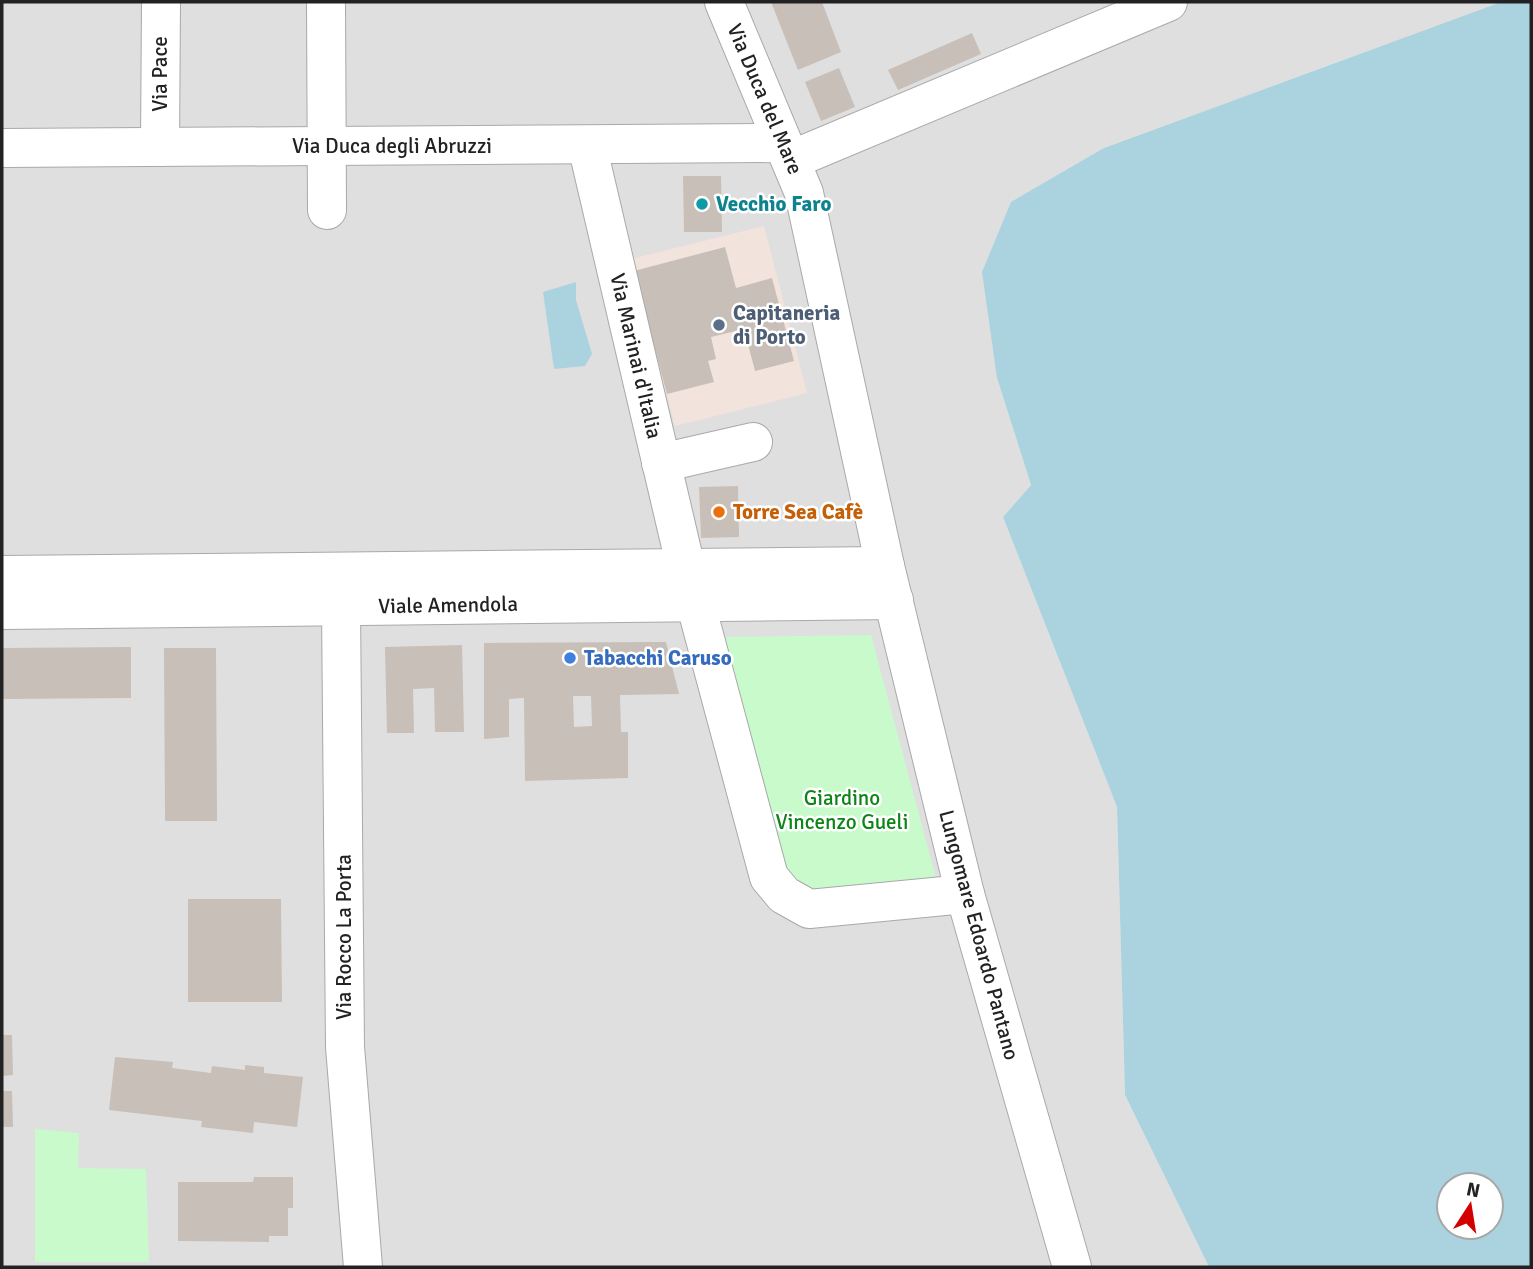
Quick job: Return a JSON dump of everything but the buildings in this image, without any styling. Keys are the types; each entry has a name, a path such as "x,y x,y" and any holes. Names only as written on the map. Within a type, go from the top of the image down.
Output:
{"street":[{"name":"Via Pace","path":"160,2 160,147"},
{"path":"326,2 327,210"},
{"name":"Via Duca del Mare","path":"724,2 804,193 890,583"},
{"path":"787,152 1168,2"},
{"name":"Via Duca degli Abruzzi","path":"2,148 587,145 787,152"},
{"name":"Via Marinai d'Italia","path":"587,145 690,585 769,877 784,895 808,909 965,894"},
{"path":"661,463 753,443"},
{"path":"341,606 349,584 359,572"},
{"name":"Viale Amendola","path":"2,575 359,572 690,585 890,583"},
{"name":"Lungomare Edoardo Pantano","path":"890,583 965,894 1072,1267"},
{"name":"Viale Amendola","path":"2,610 341,606 690,585"},
{"name":"Via Rocco La Porta","path":"341,606 345,1047 363,1267"}],"shaded area":[{"path":"2,2 1501,2 1104,148 997,378 1031,485 1003,517 1117,807 1125,1095 1209,1267 2,1267"},
{"name":"Capitaneria di Porto","path":"764,226 807,393 675,426 631,259"}],"green space":[{"name":"Giardino Vincenzo Gueli","path":"871,635 937,882 813,895 780,868 725,637"},
{"path":"35,1129 79,1133 78,1168 146,1169 149,1262 35,1262"}],"water":[{"path":"1501,2 1531,2 1531,1267 1209,1267 1125,1095 1117,807 1003,517 1031,485 997,378 982,272 1011,202 1104,148"},
{"path":"576,282 576,300 592,354 585,366 554,369 543,292"}],"place":[{"name":"Vecchio Faro","path":"702,204"},
{"name":"Capitaneria di Porto","path":"719,325"},
{"name":"Torre Sea Cafè","path":"719,512"},
{"name":"Tabacchi Caruso","path":"570,658"}]}
